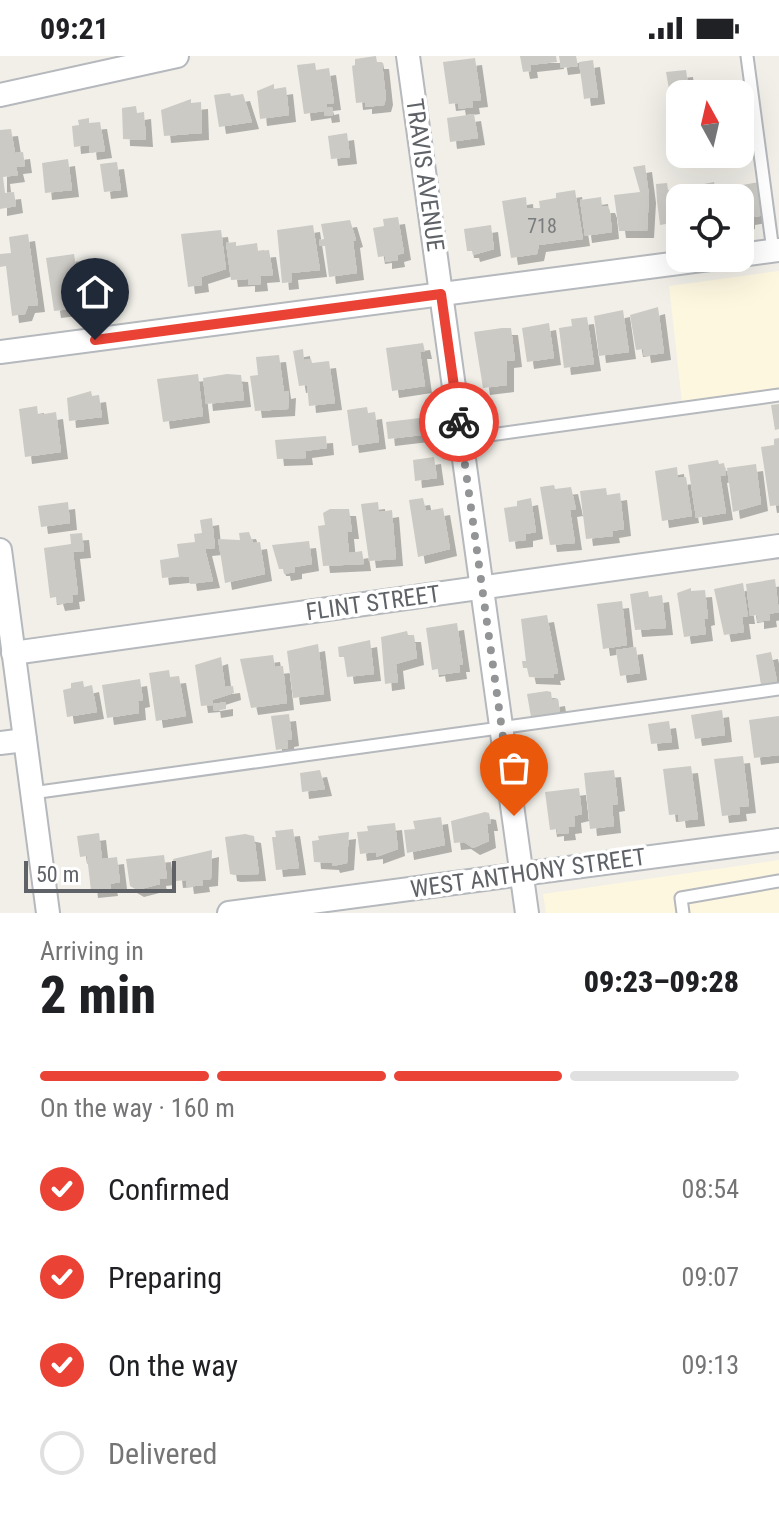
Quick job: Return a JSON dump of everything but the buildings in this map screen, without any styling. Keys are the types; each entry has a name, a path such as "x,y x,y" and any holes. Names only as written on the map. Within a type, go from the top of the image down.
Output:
{"street":[{"path":"0,95 177,56"},
{"name":"TRAVIS AVENUE","path":"408,56 527,913"},
{"path":"754,253 776,250"},
{"path":"0,352 666,265"},
{"name":"FLINT STREET","path":"13,653 779,546"},
{"path":"0,550 48,913"},
{"path":"0,743 25,740"},
{"name":"WEST ANTHONY STREET","path":"229,913 779,840"}],"lane":[{"path":"747,56 776,250"},
{"path":"461,439 779,395"},
{"path":"32,793 779,689"},
{"path":"683,913 681,898 779,881"}],"shaded area":[{"path":"779,271 779,389 682,402 669,286"},
{"path":"779,860 779,913 546,913 543,894"}],"way so far":[{"path":"459,422 514,816"}],"route":[{"path":"95,340 441,294 459,422"}]}
